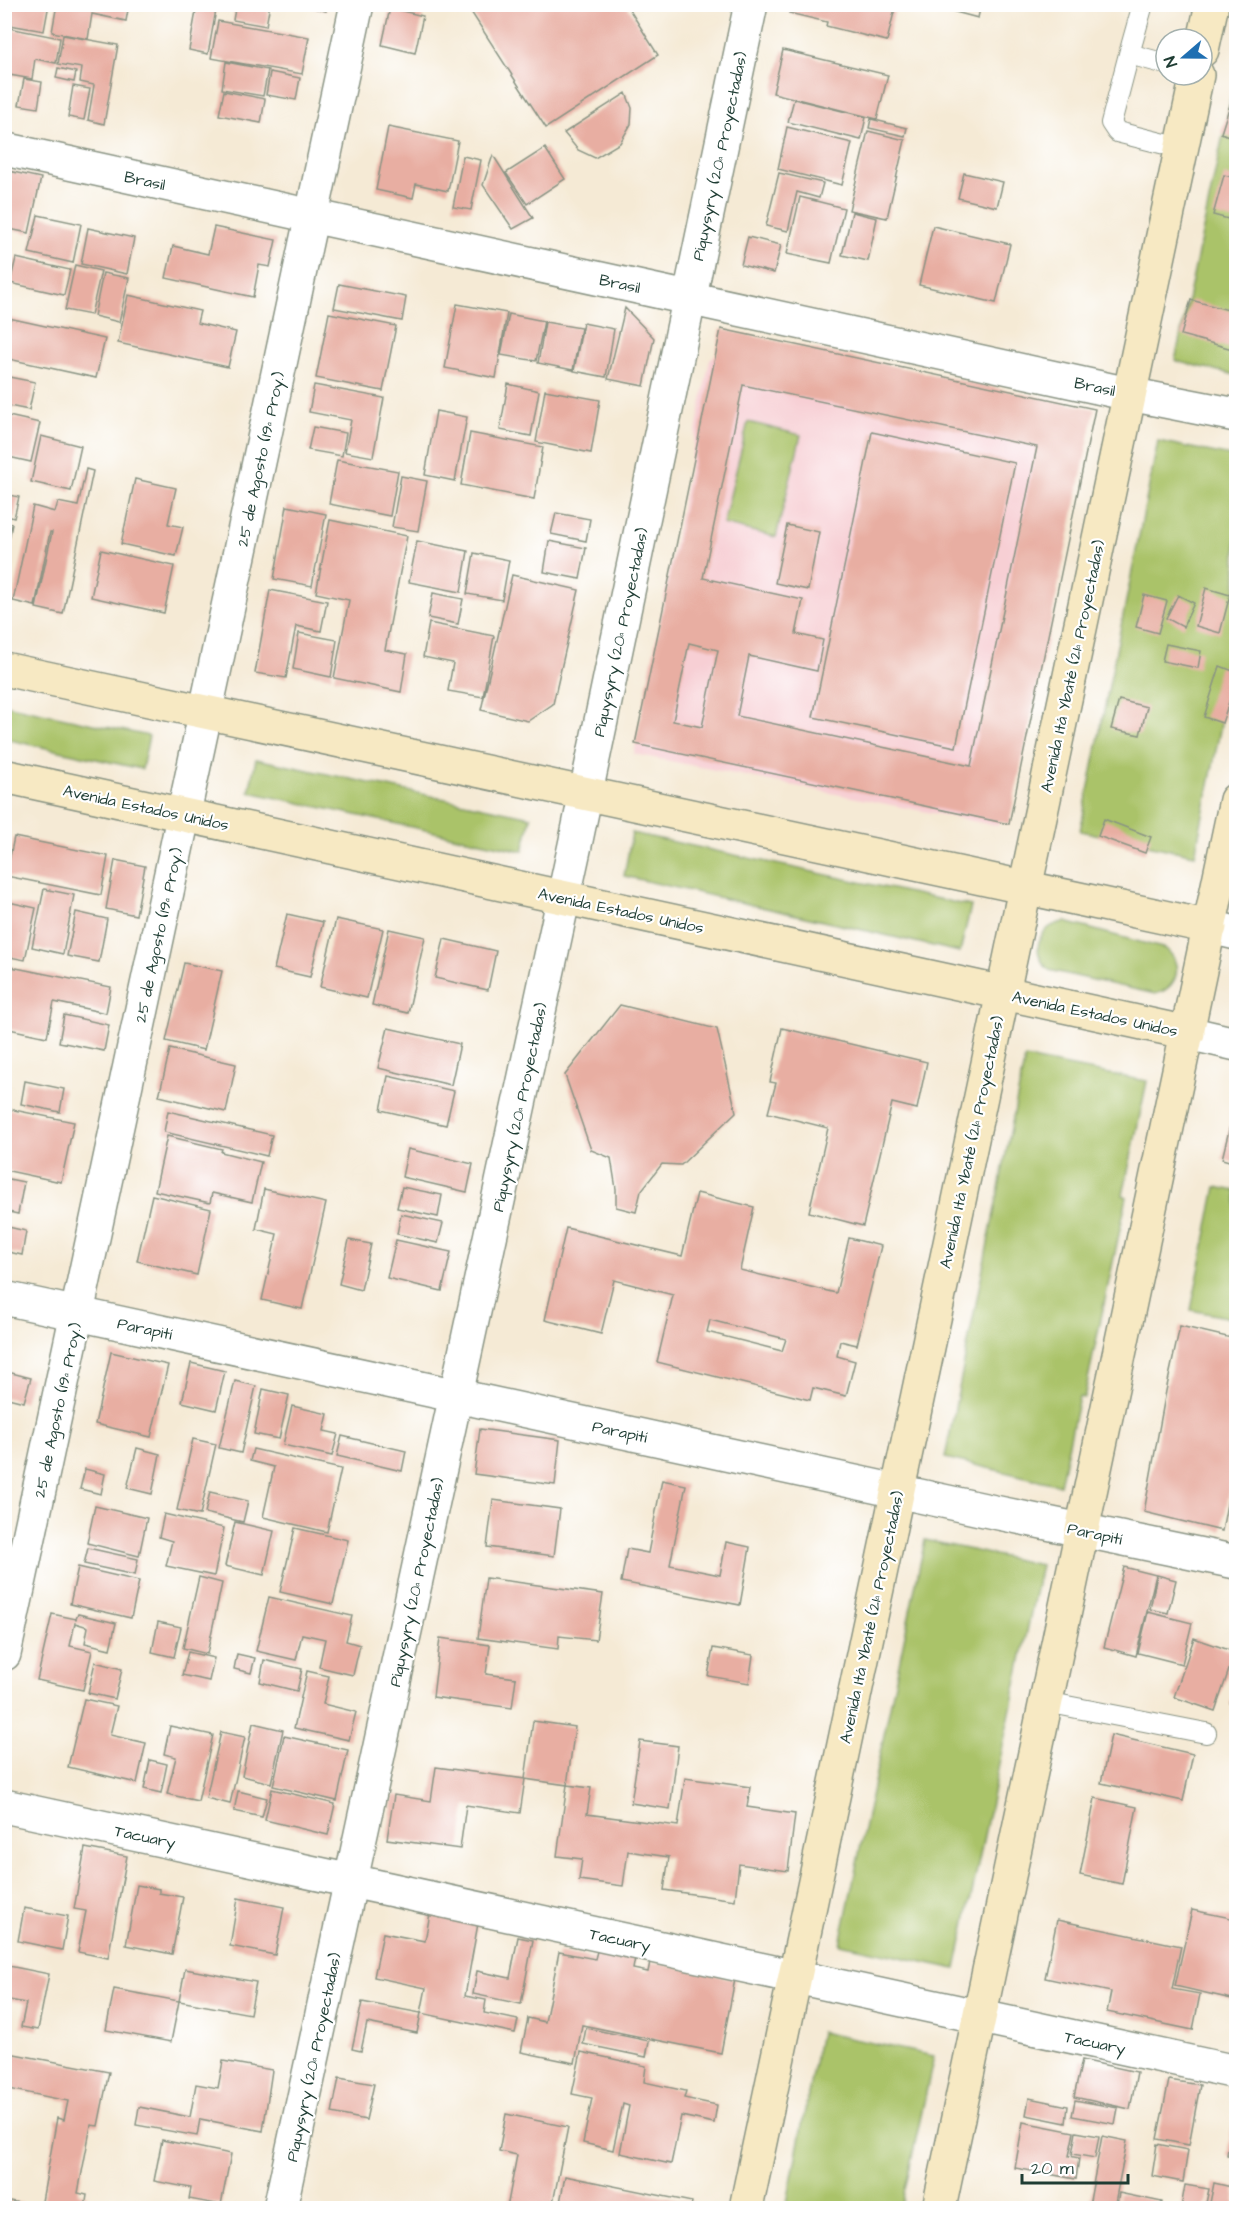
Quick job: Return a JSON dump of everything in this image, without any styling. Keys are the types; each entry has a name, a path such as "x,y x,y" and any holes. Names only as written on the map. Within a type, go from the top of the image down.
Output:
{"main road":[{"path":"1207,27 1212,4"},
{"name":"Avenida Itá Ybaté (21ª Proyectadas)","path":"746,2208 1194,87"},
{"path":"4,669 1223,930"},
{"name":"Avenida Estados Unidos","path":"4,776 1188,1033"},
{"path":"939,2208 1188,1033 1223,930 1236,800"}],"street":[{"name":"25 de Agosto (19ª Proy.)","path":"4,1654 357,4"},
{"name":"Piquysyry (20ª Proyectadas)","path":"280,2208 564,898 751,4"},
{"name":"Brasil","path":"4,149 1130,394 1236,415"},
{"name":"Avenida Estados Unidos","path":"1188,1033 1236,1044"},
{"name":"Parapití","path":"4,1298 1082,1531 1236,1562"},
{"name":"Tacuary","path":"4,1806 1236,2072"}],"lane":[{"path":"1143,4 1111,123 1117,132 1181,148"},
{"path":"1129,54 1154,61"},
{"path":"1046,1702 1206,1733"}],"shaded area":[{"path":"731,342 1079,411 998,826 634,754 710,359"}],"green space":[{"path":"1236,74 1236,375 1175,361"},
{"path":"748,422 801,435 776,537 723,524"},
{"path":"1158,441 1236,457 1236,650 1195,855 1080,831"},
{"path":"5,705 149,736 142,769 5,739"},
{"path":"256,759 531,817 523,851 249,792"},
{"path":"632,833 971,906 960,952 624,876"},
{"path":"1065,922 1166,949 1175,962 1176,975 1173,982 1163,991 1155,994 1049,970 1039,955 1039,940 1048,928"},
{"path":"1025,1058 1147,1081 1123,1195 1127,1197 1084,1398 1079,1397 1060,1485 945,1458"},
{"path":"1216,1187 1236,1191 1236,1319 1191,1310"},
{"path":"925,1540 1041,1565 956,1969 840,1944"},
{"path":"820,2032 934,2056 901,2208 786,2208"}],"building":[{"path":"4,4 49,4 44,31 4,24"},
{"path":"57,4 129,4 126,21 92,14 88,39 52,32"},
{"path":"236,4 270,4 266,26 233,20"},
{"path":"297,4 327,4 326,11"},
{"path":"466,4 626,4 658,55 546,128"},
{"path":"791,4 896,4 887,41 826,26 827,22 789,13"},
{"path":"945,4 981,4 978,18 944,9"},
{"path":"197,6 216,10 208,54 189,50"},
{"path":"390,8 423,16 415,53 382,45"},
{"path":"218,21 309,37 302,74 211,58"},
{"path":"4,27 60,38 56,63 35,59 32,79 4,74"},
{"path":"63,35 118,45 104,124 88,120 94,85 80,82 82,68 58,64"},
{"path":"783,50 888,75 877,119 773,93"},
{"path":"226,62 268,70 263,96 222,89"},
{"path":"58,68 76,72 74,82 56,78"},
{"path":"270,72 300,78 296,100 266,95"},
{"path":"24,79 42,82 38,108 19,105"},
{"path":"73,86 90,89 84,120 68,117"},
{"path":"1236,86 1236,139 1221,133"},
{"path":"224,91 265,99 261,123 219,115"},
{"path":"626,93 632,108 631,124 620,143 595,158 578,150 564,133"},
{"path":"794,99 866,117 861,140 788,122"},
{"path":"871,119 907,128 905,136 869,128"},
{"path":"388,127 458,141 448,191 416,184 413,198 376,190"},
{"path":"787,127 852,143 842,185 778,169"},
{"path":"868,131 905,140 887,218 849,210"},
{"path":"545,148 565,179 527,204 506,173"},
{"path":"493,155 533,218 513,229 483,185"},
{"path":"463,156 481,160 471,210 453,207"},
{"path":"4,170 41,178 29,233 4,228"},
{"path":"779,173 823,183 819,198 797,192 788,231 766,226"},
{"path":"964,173 1003,182 997,207 958,198"},
{"path":"1224,175 1236,178 1236,221 1213,215"},
{"path":"800,197 844,208 831,263 787,254"},
{"path":"852,212 877,218 868,261 842,255"},
{"path":"38,215 81,224 73,263 29,253"},
{"path":"933,226 1010,244 996,303 919,285"},
{"path":"214,227 276,240 270,267 259,265 253,297 166,278 173,246 208,254"},
{"path":"88,228 134,238 127,274 81,264"},
{"path":"748,237 781,245 774,273 741,265"},
{"path":"16,258 70,270 64,295 10,283"},
{"path":"75,265 101,271 91,315 65,310"},
{"path":"103,273 129,278 119,322 94,316"},
{"path":"339,284 406,297 402,321 334,308"},
{"path":"128,295 200,311 197,323 236,332 228,367 118,343"},
{"path":"1191,300 1236,312 1236,350 1181,335"},
{"path":"457,304 507,313 496,378 445,368"},
{"path":"625,308 654,338 644,386 608,379"},
{"path":"329,313 396,326 383,391 316,378"},
{"path":"509,314 544,321 536,361 501,355"},
{"path":"4,317 105,339 96,378 4,358"},
{"path":"545,322 581,328 573,370 538,363"},
{"path":"583,323 614,329 606,377 574,371"},
{"path":"721,329 1095,409 1009,824 635,744","holes":["743,385 1037,447 971,766 737,716 749,656 817,671 823,640 796,634 803,600 703,578","689,643 718,650 702,727 673,721"]},
{"path":"4,376 35,382 29,410 4,405"},
{"path":"508,384 539,391 531,436 500,430"},
{"path":"314,385 384,398 373,457 345,452 351,420 309,412"},
{"path":"545,390 600,400 591,453 536,442"},
{"path":"436,411 467,417 455,481 425,475"},
{"path":"4,415 40,423 31,462 4,456"},
{"path":"313,427 346,433 342,456 308,450"},
{"path":"872,432 1015,463 956,747 813,717"},
{"path":"470,433 543,447 534,499 461,485"},
{"path":"41,436 81,446 71,491 31,482"},
{"path":"337,460 398,471 390,516 329,504"},
{"path":"86,469 93,471 63,614 36,608 52,532 50,532 35,606 13,601 33,506 55,512 58,502 78,506"},
{"path":"401,476 427,481 418,531 392,527"},
{"path":"135,479 176,488 168,524 183,527 176,556 121,544"},
{"path":"4,494 19,497 14,518 4,515"},
{"path":"287,506 326,514 312,586 274,579"},
{"path":"556,513 590,519 586,541 551,534"},
{"path":"330,520 407,536 385,650 407,654 401,692 334,678 349,600 316,593"},
{"path":"4,522 12,524 6,556 4,556"},
{"path":"787,525 819,532 808,590 775,583"},
{"path":"417,541 468,551 461,592 409,582"},
{"path":"549,541 586,548 580,579 544,572"},
{"path":"101,550 174,566 164,613 91,597"},
{"path":"474,553 509,560 502,600 467,594"},
{"path":"512,575 579,590 553,704 528,721 481,710"},
{"path":"1206,588 1230,595 1220,633 1196,626"},
{"path":"270,590 327,601 321,631 296,626 286,678 255,673"},
{"path":"433,593 463,599 458,624 428,618"},
{"path":"1144,595 1167,601 1158,633 1136,627"},
{"path":"1178,595 1194,603 1183,627 1166,618"},
{"path":"429,623 494,636 483,697 448,691 453,663 423,657"},
{"path":"299,633 337,640 331,677 293,669"},
{"path":"1166,644 1201,651 1198,668 1162,661"},
{"path":"1220,666 1236,672 1236,681 1222,723 1204,717"},
{"path":"1119,700 1147,707 1140,735 1111,729"},
{"path":"1104,819 1151,837 1145,853 1098,836"},
{"path":"4,837 8,837 6,852 4,852"},
{"path":"14,837 108,856 101,895 6,876"},
{"path":"115,860 145,866 136,915 106,909"},
{"path":"44,889 74,895 63,954 32,947"},
{"path":"4,901 36,908 25,960 4,956"},
{"path":"76,912 107,919 99,962 67,956"},
{"path":"287,914 323,922 310,977 274,969"},
{"path":"336,919 383,929 367,998 320,987"},
{"path":"389,929 425,937 408,1013 372,1005"},
{"path":"444,939 496,951 488,990 435,978"},
{"path":"184,963 222,971 204,1050 166,1041"},
{"path":"11,967 111,987 106,1013 54,1002 47,1037 4,1028 4,999"},
{"path":"620,1005 717,1029 736,1112 681,1165 662,1164 641,1191 636,1212 616,1207 616,1189 611,1158 591,1150 565,1075"},
{"path":"64,1015 109,1025 104,1051 59,1042"},
{"path":"388,1028 460,1044 451,1085 378,1068"},
{"path":"782,1028 927,1062 917,1109 892,1103 863,1226 809,1212 828,1128 768,1113 776,1083 770,1082"},
{"path":"170,1049 236,1064 226,1112 159,1096"},
{"path":"388,1076 454,1091 446,1125 381,1110"},
{"path":"25,1081 64,1089 60,1112 21,1104"},
{"path":"1236,1101 1236,1163 1222,1159"},
{"path":"4,1108 74,1122 61,1182 4,1170"},
{"path":"168,1111 272,1135 267,1156 164,1132"},
{"path":"167,1136 222,1149 221,1152 261,1162 252,1202 212,1193 210,1203 155,1191"},
{"path":"408,1149 473,1164 467,1192 402,1177"},
{"path":"4,1178 24,1182 18,1214 4,1211"},
{"path":"402,1187 442,1195 438,1217 397,1208"},
{"path":"264,1189 326,1203 302,1309 262,1300 277,1234 256,1229"},
{"path":"697,1193 754,1207 740,1270 836,1293 849,1238 881,1246 857,1345 840,1341 837,1356 855,1361 846,1396 813,1388 810,1400 657,1362 673,1295 614,1280 601,1334 545,1320 566,1228 682,1256","holes":["710,1320 786,1339 782,1351 707,1332"]},
{"path":"152,1195 211,1209 197,1275 137,1261"},
{"path":"401,1214 443,1223 438,1243 397,1234"},
{"path":"4,1226 26,1231 22,1255 4,1251"},
{"path":"349,1240 371,1244 361,1290 339,1284"},
{"path":"396,1240 451,1252 442,1291 387,1278"},
{"path":"1180,1326 1236,1339 1236,1455 1222,1531 1144,1512"},
{"path":"111,1352 168,1365 151,1437 95,1424"},
{"path":"191,1363 225,1371 216,1410 182,1402"},
{"path":"4,1371 31,1378 24,1402 4,1397"},
{"path":"235,1381 256,1386 241,1453 219,1448"},
{"path":"263,1389 289,1395 279,1439 254,1434"},
{"path":"292,1406 328,1414 324,1431 338,1434 332,1456 283,1445"},
{"path":"480,1429 560,1440 555,1485 474,1474"},
{"path":"342,1436 406,1451 402,1471 337,1456"},
{"path":"193,1439 216,1444 200,1515 177,1510"},
{"path":"137,1448 160,1454 152,1494 127,1488"},
{"path":"253,1449 341,1469 327,1532 263,1517 274,1467 250,1461"},
{"path":"85,1469 105,1474 101,1494 80,1489"},
{"path":"662,1480 686,1485 670,1565 720,1575 726,1542 750,1547 740,1605 621,1582 627,1549 648,1553"},
{"path":"210,1492 248,1501 243,1522 205,1513"},
{"path":"493,1500 560,1509 554,1556 487,1547"},
{"path":"95,1506 147,1518 139,1556 87,1543"},
{"path":"164,1514 224,1528 214,1576 166,1566 172,1541 159,1537"},
{"path":"235,1522 274,1531 264,1575 225,1566"},
{"path":"295,1528 348,1540 333,1604 280,1592"},
{"path":"88,1548 138,1559 135,1575 84,1564"},
{"path":"78,1567 139,1581 131,1618 70,1604"},
{"path":"1124,1567 1156,1575 1136,1656 1104,1647"},
{"path":"1157,1575 1176,1580 1168,1613 1150,1609"},
{"path":"199,1577 222,1583 207,1654 183,1648"},
{"path":"486,1578 603,1594 596,1640 559,1636 558,1649 478,1638"},
{"path":"269,1597 352,1616 346,1641 360,1645 353,1675 319,1667 325,1639 302,1634 296,1660 256,1651"},
{"path":"1148,1612 1192,1623 1182,1664 1138,1653"},
{"path":"52,1614 76,1619 78,1614 116,1623 110,1649 85,1643 88,1627 75,1623 70,1646 92,1651 83,1690 37,1680"},
{"path":"158,1622 181,1627 174,1657 152,1652"},
{"path":"440,1638 490,1645 486,1674 516,1678 512,1708 433,1697"},
{"path":"1194,1638 1235,1652 1215,1711 1174,1697"},
{"path":"713,1648 753,1655 749,1683 708,1676"},
{"path":"188,1652 214,1658 209,1681 182,1675"},
{"path":"237,1654 255,1658 251,1673 234,1669"},
{"path":"264,1660 302,1669 297,1691 260,1682"},
{"path":"95,1662 122,1669 115,1699 88,1693"},
{"path":"307,1671 329,1676 323,1704 356,1712 349,1740 294,1728"},
{"path":"1236,1680 1236,1706 1230,1704"},
{"path":"84,1699 117,1706 110,1735 146,1743 137,1783 68,1767"},
{"path":"533,1721 575,1727 567,1785 525,1779"},
{"path":"253,1723 283,1730 271,1783 242,1776"},
{"path":"170,1726 213,1735 198,1801 167,1794 176,1757 164,1754"},
{"path":"221,1732 245,1737 230,1804 206,1798"},
{"path":"1111,1735 1193,1754 1183,1801 1101,1783"},
{"path":"284,1736 348,1750 337,1801 273,1786"},
{"path":"640,1741 678,1746 670,1809 631,1803"},
{"path":"150,1760 167,1764 161,1793 144,1789"},
{"path":"436,1767 525,1779 520,1813 466,1805 460,1849 387,1839 394,1795 431,1801"},
{"path":"685,1778 750,1787 747,1807 795,1814 788,1871 739,1864 735,1900 664,1890 669,1857 628,1851 623,1886 579,1880 582,1859 557,1856 567,1785 591,1788 587,1814 678,1826"},
{"path":"272,1789 335,1804 328,1835 265,1820"},
{"path":"238,1791 267,1798 262,1817 234,1811"},
{"path":"1095,1798 1137,1807 1122,1884 1080,1875"},
{"path":"85,1848 127,1856 108,1958 78,1952 86,1911 74,1909"},
{"path":"137,1885 159,1889 159,1893 183,1897 172,1954 126,1945"},
{"path":"238,1898 284,1907 275,1955 230,1946"},
{"path":"24,1908 68,1916 62,1950 18,1941"},
{"path":"431,1908 479,1918 465,1996 486,2000 484,2013 518,2020 515,2033 421,2013 426,1988 374,1977 383,1933 425,1941"},
{"path":"1192,1910 1236,1919 1236,1980 1232,1999 1175,1986"},
{"path":"1057,1920 1181,1946 1172,1989 1200,1994 1193,2030 1107,2012 1111,1992 1045,1978"},
{"path":"518,1937 533,1940 521,2004 473,1994 477,1971 510,1978"},
{"path":"597,1951 635,1958 633,1969 648,1972 650,1962 735,1979 721,2053 582,2025 575,2063 521,2052 528,2018 545,2022 559,1952 595,1959"},
{"path":"4,1965 49,1974 38,2030 21,2027 26,2003 4,1999"},
{"path":"185,1969 256,1982 250,2014 179,2001"},
{"path":"114,1989 179,2001 171,2042 106,2030"},
{"path":"362,2002 421,2013 417,2033 367,2023 361,2051 352,2049"},
{"path":"586,2028 649,2041 646,2057 583,2044"},
{"path":"4,2052 109,2072 98,2126 91,2125 78,2193 87,2195 85,2208 41,2207 57,2118 64,2120 68,2101 4,2088"},
{"path":"581,2052 646,2066 644,2082 686,2091 684,2098 717,2105 714,2123 681,2116 671,2164 620,2153 629,2106 623,2104 613,2150 583,2143 592,2098 572,2094"},
{"path":"1082,2060 1137,2072 1130,2109 1074,2097"},
{"path":"223,2061 272,2070 263,2131 200,2119 197,2136 136,2125 139,2107 190,2117 196,2084 218,2088"},
{"path":"339,2078 374,2084 366,2120 332,2113"},
{"path":"1169,2080 1200,2085 1189,2145 1157,2139"},
{"path":"1029,2098 1068,2106 1066,2123 1026,2115"},
{"path":"1075,2100 1118,2108 1115,2124 1072,2116"},
{"path":"506,2114 568,2127 552,2208 507,2208 517,2155 499,2151"},
{"path":"1233,2121 1236,2121 1236,2157 1227,2155"},
{"path":"1023,2122 1074,2132 1069,2156 1079,2158 1076,2179 1015,2168"},
{"path":"1076,2132 1099,2136 1095,2158 1072,2154"},
{"path":"1102,2136 1127,2141 1114,2208 1089,2206"},
{"path":"162,2140 231,2154 221,2205 189,2199 191,2188 154,2181"},
{"path":"1157,2144 1188,2150 1183,2182 1152,2176"},
{"path":"565,2176 692,2202 691,2208 559,2208"},
{"path":"1214,2183 1236,2188 1234,2208 1209,2208"},
{"path":"1185,2185 1209,2189 1205,2208 1181,2208"},
{"path":"1119,2193 1162,2202 1161,2208 1116,2208"},
{"path":"4,2200 44,2208 4,2208"}]}
